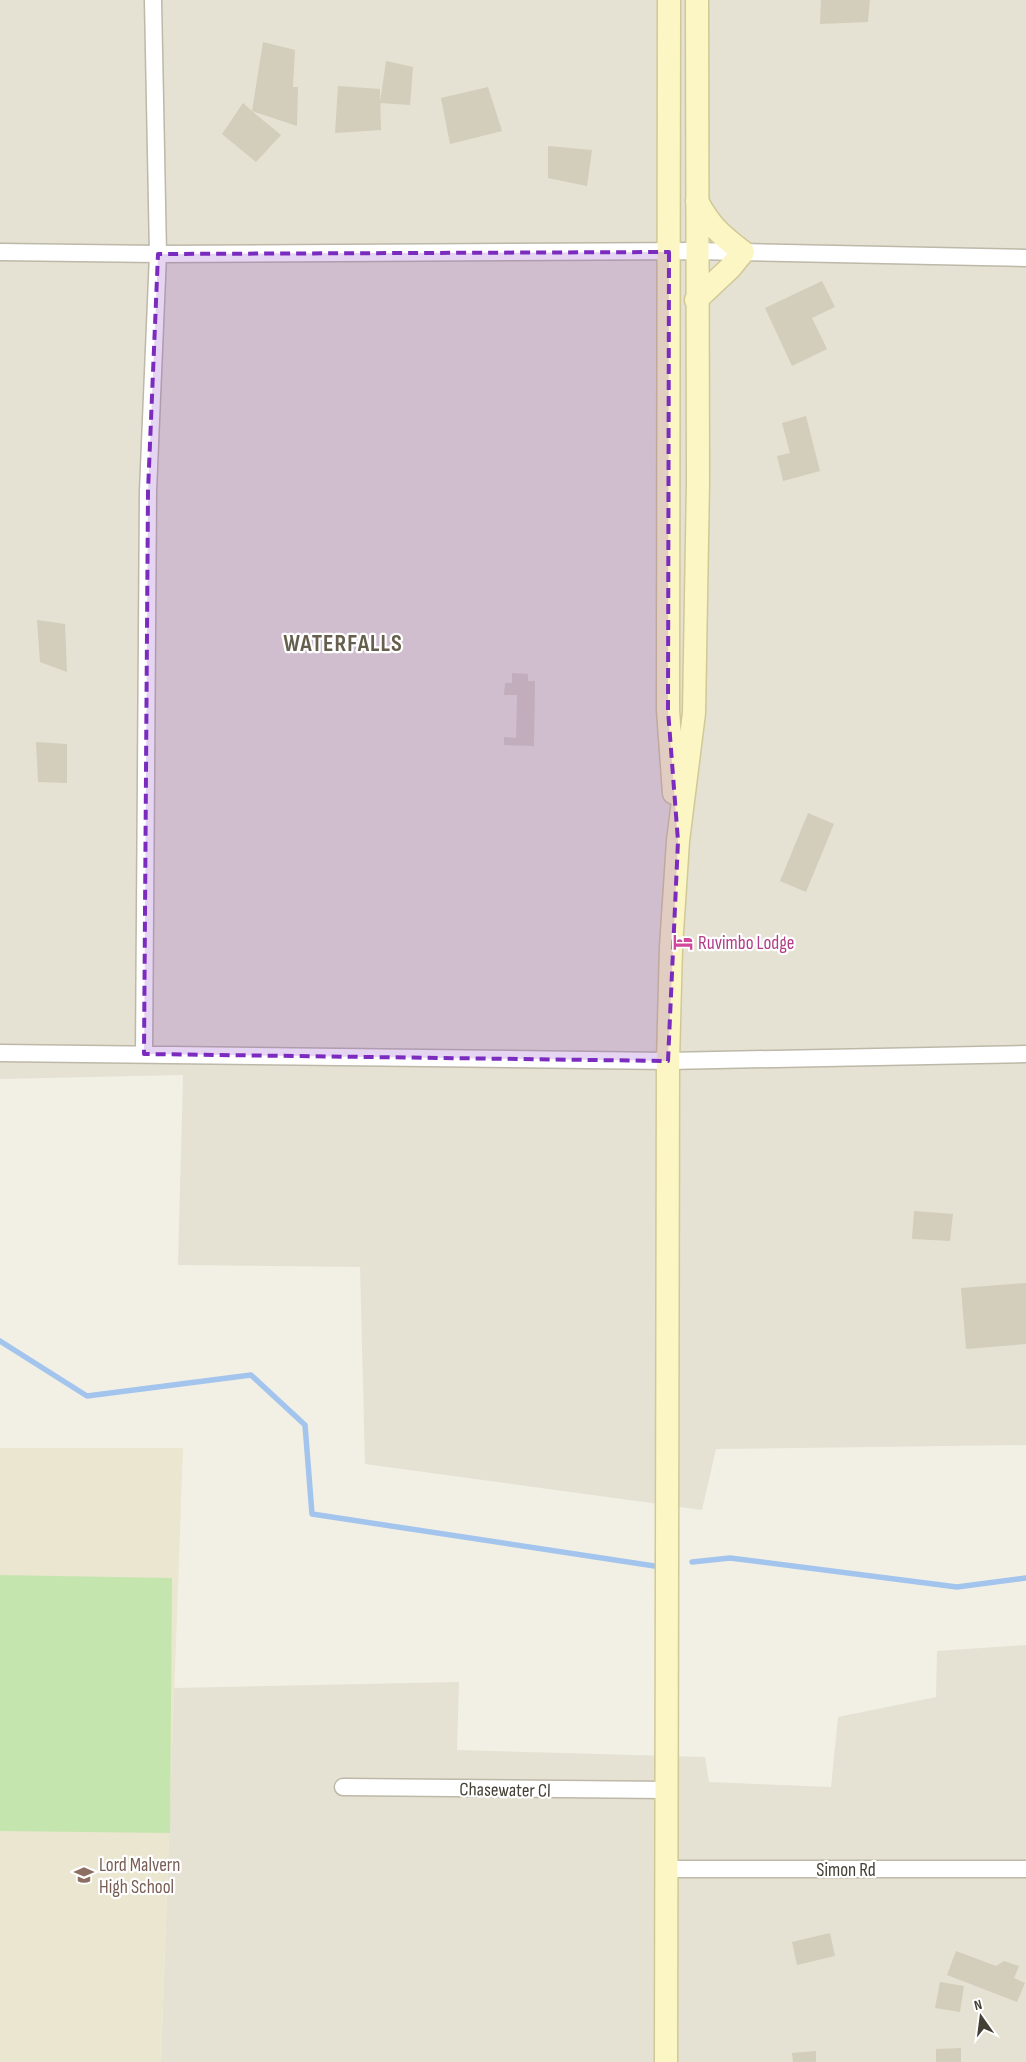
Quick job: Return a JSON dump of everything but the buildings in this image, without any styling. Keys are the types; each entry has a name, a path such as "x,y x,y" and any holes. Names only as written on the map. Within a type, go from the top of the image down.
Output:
{"street":[{"path":"144,1054 148,491 158,254 153,0"},
{"path":"669,0 668,710 678,841"},
{"path":"666,2062 668,1061 671,947 678,841 694,713 698,482 696,300 697,0"},
{"path":"696,200 707,221 723,237 743,252"},
{"path":"0,252 158,254 696,251 1026,258"},
{"path":"696,300 730,268 743,252"},
{"path":"0,1053 668,1061 1026,1054"},
{"name":"Chasewater Cl","path":"343,1787 668,1790"},
{"name":"Simon Rd","path":"667,1869 1026,1869"}],"highlighted area":[{"path":"669,252 668,710 678,841 668,1061 144,1054 148,491 158,254"}],"shaded area":[{"path":"0,0 1026,0 1026,1445 716,1449 702,1510 365,1464 360,1267 178,1265 183,1075 0,1079"},
{"name":"Lord Malvern High School","path":"0,1448 183,1448 161,2062 0,2062"},
{"path":"1026,1645 1026,2062 161,2062 174,1688 459,1682 457,1750 705,1757 709,1782 831,1787 838,1717 936,1697 937,1651"}],"green space":[{"path":"0,1575 172,1578 170,1833 0,1831"}],"waterway":[{"path":"0,1341 87,1396 251,1375 305,1425 312,1514 661,1567"},
{"path":"692,1562 730,1558 957,1587 1026,1578"}],"place":[{"name":"Ruvimbo Lodge","path":"683,942"},
{"name":"Lord Malvern High School","path":"84,1875"}],"district":[{"name":"WATERFALLS","path":"343,643"}]}
